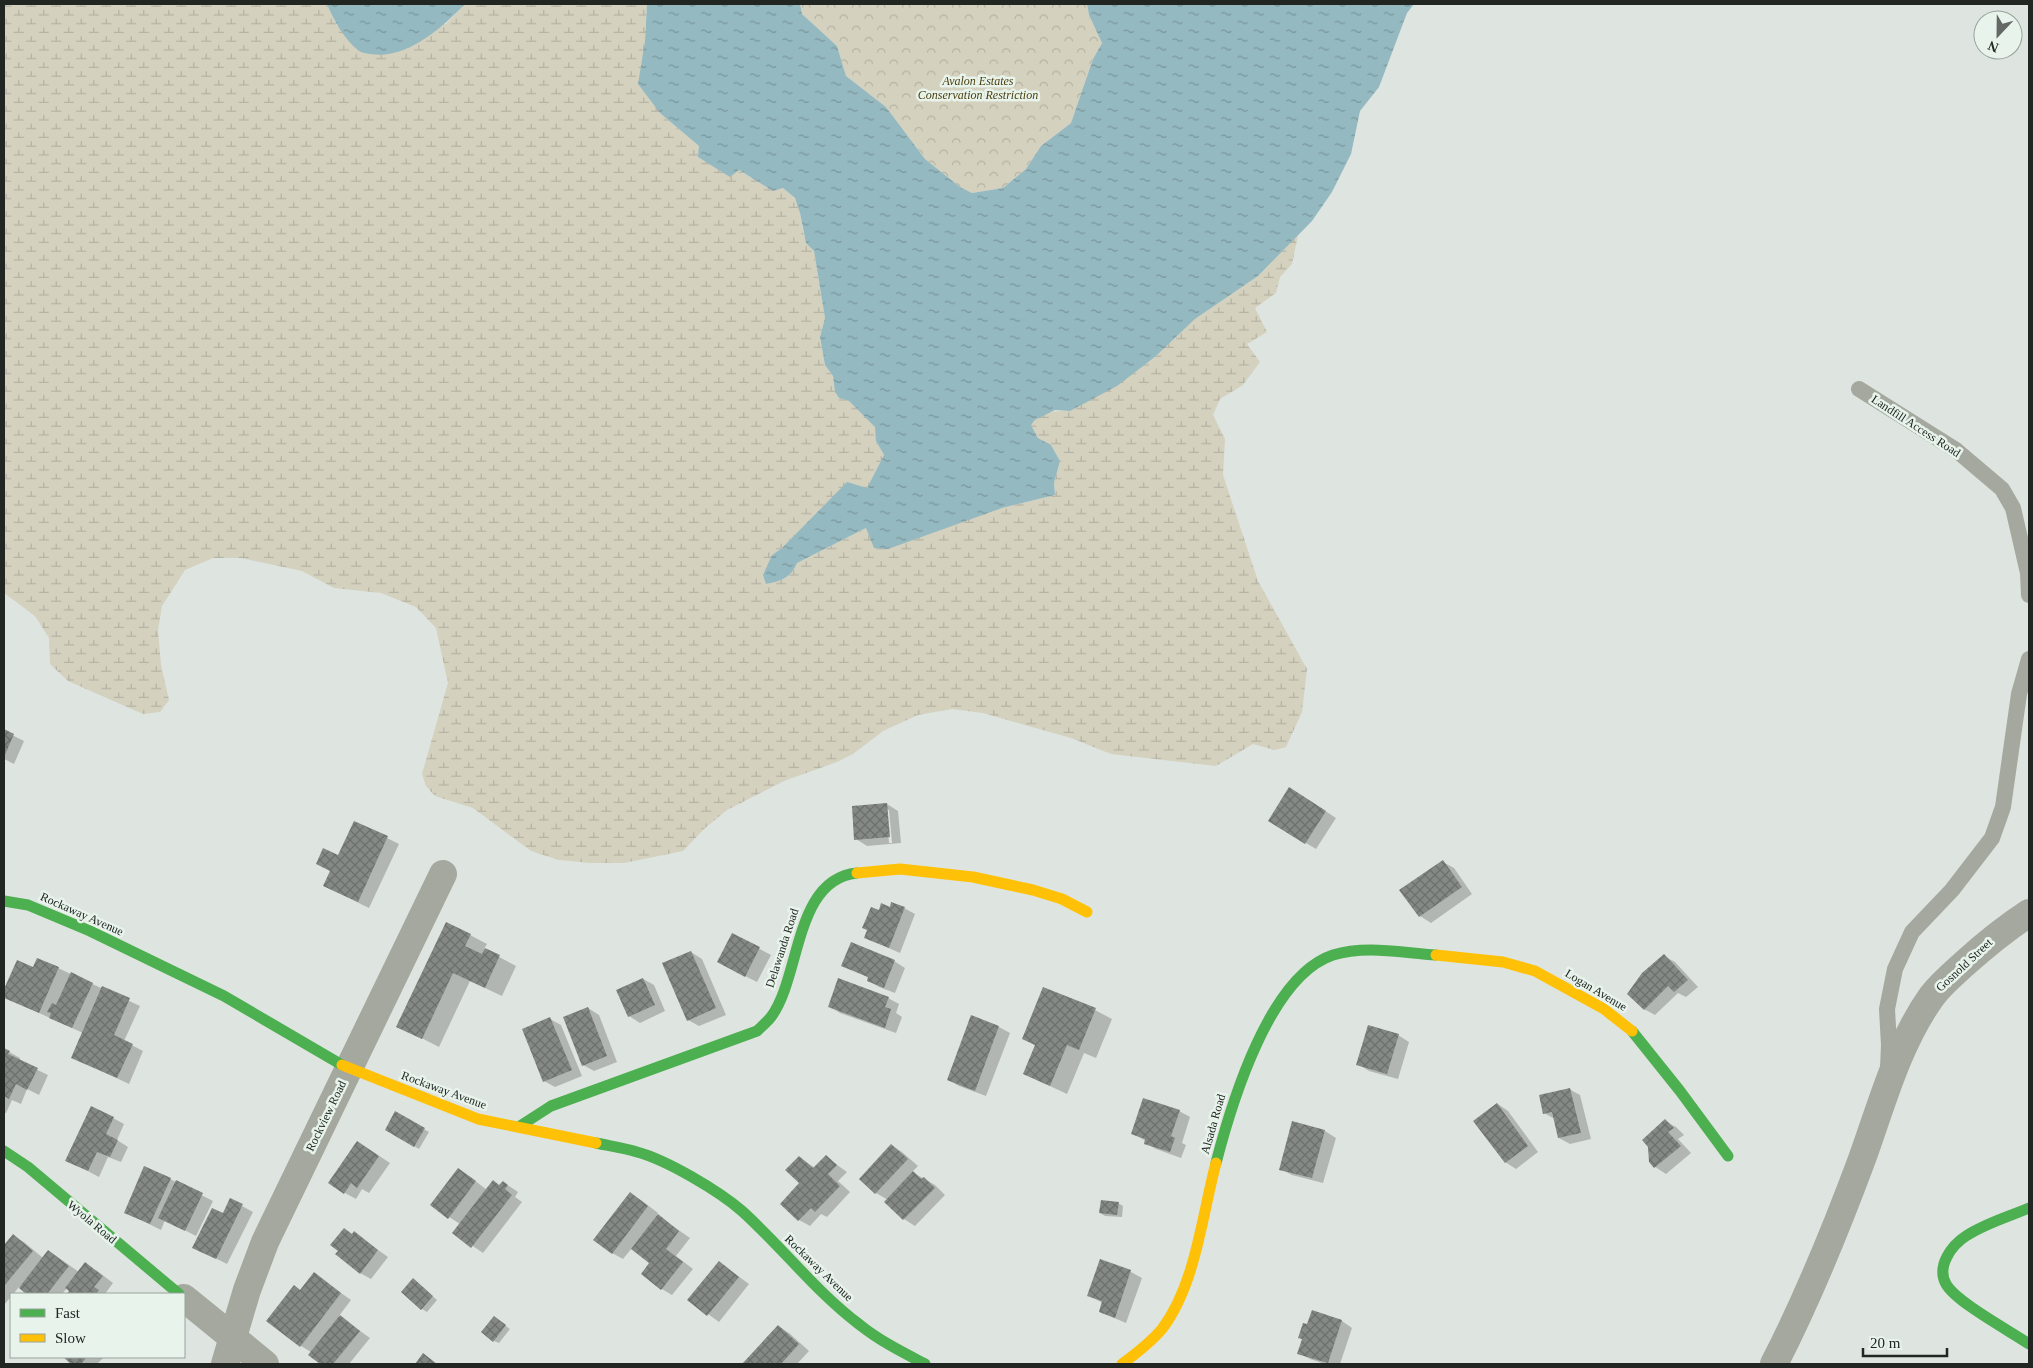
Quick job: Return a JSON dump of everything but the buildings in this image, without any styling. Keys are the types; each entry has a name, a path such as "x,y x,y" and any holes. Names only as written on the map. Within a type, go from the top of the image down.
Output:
{"street":[{"name":"Delawanda Road","path":"520,1126 551,1106 757,1031 771,1017 779,1001 810,908 823,890 846,874 900,869 973,877 1033,890 1062,899 1087,912"},
{"name":"Rockview Road","path":"225,1364 265,1242 443,874"},
{"name":"Rockaway Avenue","path":"7,901 28,905 90,932 224,996 348,1068 478,1119 520,1126 639,1152 679,1170 712,1189 742,1212 829,1299 859,1325 888,1345 925,1364"},
{"name":"Gosnold Street","path":"1774,1364 1811,1287 1837,1224 1870,1137 1887,1085 1913,1026 1932,996 1943,983 2000,932 2029,913"},
{"name":"Alsada Road","path":"1122,1364 1141,1354 1158,1335 1173,1311 1185,1286 1196,1251 1211,1181 1228,1117 1262,1030 1285,994 1305,974 1330,956 1353,951 1389,952"},
{"name":"Logan Avenue","path":"1389,952 1461,957 1532,970 1605,1010 1626,1025 1676,1083 1728,1156"},
{"name":"Wyola Road","path":"4,1151 28,1167 178,1293"},
{"path":"2029,1208 1964,1237 1954,1246 1943,1265 1945,1284 1959,1298 2029,1344"},
{"path":"185,1299 265,1364"}],"lane":[{"name":"Landfill Access Road","path":"1860,389 1956,450 2002,488 2013,508 2028,573 2029,595"},
{"path":"1887,1085 1889,1045 1887,1009 1896,969 1912,932 1923,918 1952,890 1992,838 2003,807 2019,694 2029,659"}],"green space":[{"path":"4,4 327,4 337,26 446,24 465,4 647,4 645,41 660,113 699,146 773,191 783,188 795,199 806,239 814,251 825,318 820,337 825,365 833,376 835,392 839,398 849,401 876,427 876,441 884,455 867,488 772,555 766,584 785,578 792,572 797,563 866,528 1002,508 1055,495 1054,483 1060,461 1051,445 1038,438 1031,425 1039,417 1049,413 1070,411 1156,356 1195,319 1258,276 1298,235 1292,264 1280,277 1276,293 1255,308 1267,332 1247,344 1260,362 1243,385 1220,399 1213,415 1225,439 1223,475 1258,581 1307,669 1302,712 1286,747 1275,750 1253,744 1216,766 1111,754 1071,738 983,713 952,709 918,715 883,731 853,754 837,762 784,781 727,810 704,829 683,851 624,863 591,863 559,860 531,851 473,808 435,796 426,786 422,774 448,683 436,628 416,607 381,593 334,588 302,571 241,558 213,558 185,570 162,606 158,630 161,665 169,700 160,712 143,714 68,681 50,664 49,638 35,616 4,593"},
{"name":"Avalon Estates Conservation Restriction","path":"800,4 1087,4 1089,15 1102,43 1093,59 1071,123 1041,146 1026,169 1003,188 972,193 960,187 925,159 886,107 846,76 837,46 802,14"}],"water":[{"path":"327,4 465,4 446,23 422,40 397,52 383,55 359,51 340,29"},
{"path":"647,4 800,4 802,14 837,46 846,76 886,107 925,159 960,187 972,193 1003,188 1026,169 1041,146 1071,123 1093,59 1102,43 1089,15 1087,4 1414,4 1407,13 1379,87 1360,111 1351,154 1332,192 1312,221 1258,276 1195,319 1156,356 1117,386 1070,411 1055,410 1035,420 1031,425 1038,438 1051,445 1060,461 1054,483 1055,495 1002,508 888,549 874,548 866,528 797,563 792,572 785,578 766,584 763,575 772,555 782,548 847,482 867,488 884,455 876,441 875,427 849,401 839,398 835,392 833,376 825,365 820,337 825,318 814,251 806,243 795,198 783,188 773,191 739,170 730,177 698,157 699,146 660,113 638,84 645,41"}],"traffic: fast":[{"path":"520,1126 551,1106 757,1031 771,1017 781,1000 802,932 810,911 821,892 836,879 857,873"},
{"path":"4,901 28,905 90,931 224,996 342,1065"},
{"path":"1216,1163 1232,1109 1256,1045 1272,1015 1290,988 1310,968 1333,955 1358,950 1384,950 1436,955"},
{"path":"1632,1031 1680,1091 1728,1156"},
{"path":"596,1143 627,1149 649,1156 692,1177 720,1194 757,1225 844,1312 875,1336 925,1364"},
{"path":"4,1151 28,1167 178,1293"},
{"path":"2029,1208 1989,1224 1966,1236 1951,1250 1944,1263 1943,1270 1946,1284 1961,1299 2029,1344"}],"traffic: slow":[{"path":"857,873 900,869 973,877 1033,890 1062,899 1087,912"},
{"path":"1436,955 1503,962 1535,971 1604,1009 1632,1031"},
{"path":"342,1065 478,1119 596,1143"},
{"path":"1122,1364 1153,1339 1174,1311 1183,1291 1196,1249 1216,1163"}]}
